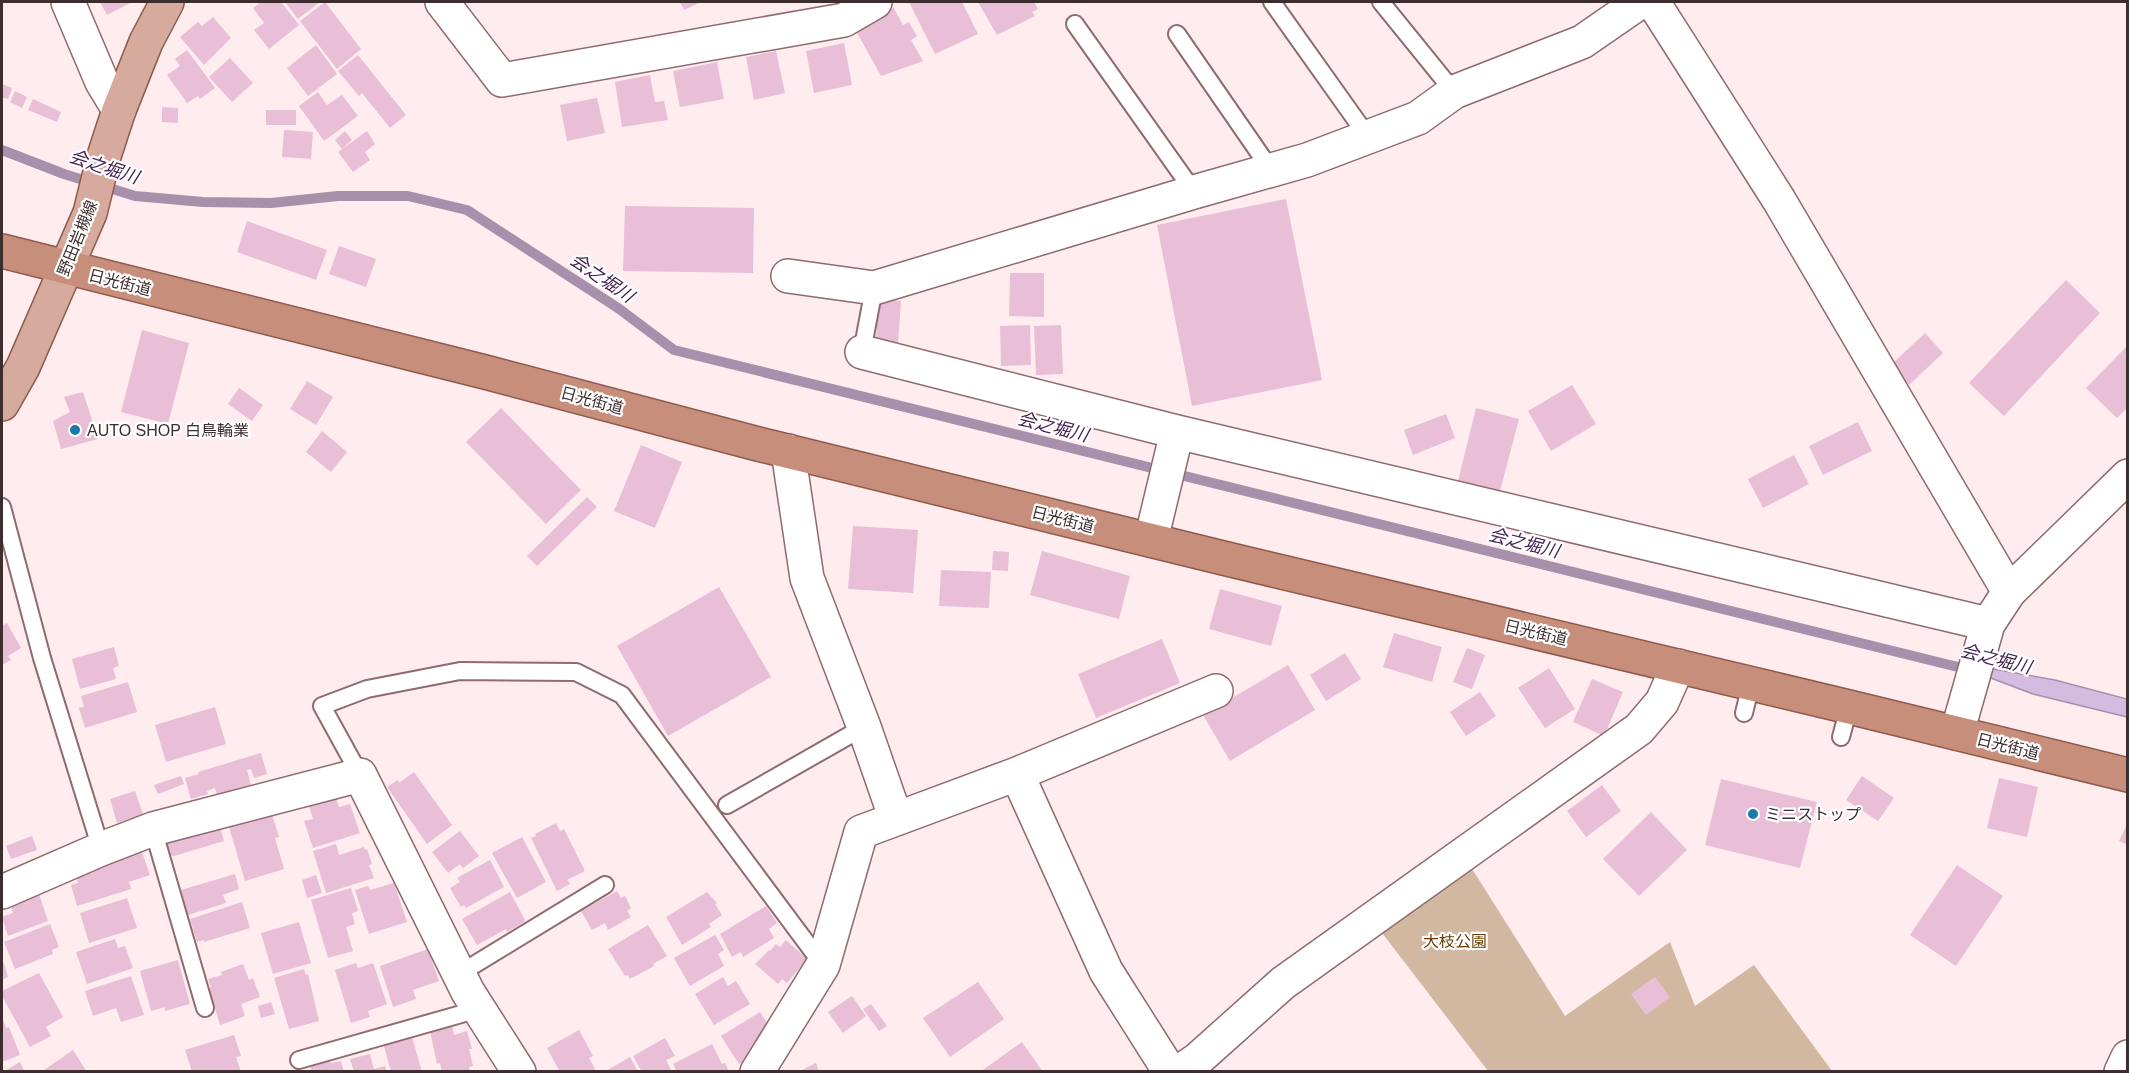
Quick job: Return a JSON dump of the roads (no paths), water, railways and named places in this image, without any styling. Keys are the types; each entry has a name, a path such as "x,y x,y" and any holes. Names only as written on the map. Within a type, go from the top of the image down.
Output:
{"highway":[{"name":"日光街道","path":"2,251 788,451 1678,666 1748,698 1845,722 1957,733 2127,775"}],"main road":[{"name":"野田岩槻線","path":"2,404 23,367 93,203 104,156 119,110 146,42 167,2"}],"street":[{"path":"68,2 102,82 119,110"},
{"path":"442,2 502,80 844,20 875,2"},
{"path":"788,276 874,288 1307,160 1418,118 1454,92 1582,42 1640,2"},
{"path":"1653,2 1779,200 2009,592"},
{"path":"862,352 1175,437 1986,630"},
{"path":"1151,540 1175,437"},
{"path":"788,451 807,578 864,727 896,819"},
{"path":"1957,733 1986,630 2009,592 2127,476"},
{"path":"1017,774 1106,971 1189,1068 1283,983 1445,877 1639,729 1651,728 1678,666"},
{"path":"757,1071 823,965 861,832 1017,774 1216,691"},
{"path":"2,892 101,849 153,830 360,775 459,975 519,1071"},
{"path":"2121,1071 2127,1057"}],"lane":[{"path":"1272,2 1368,137"},
{"path":"1381,2 1454,92"},
{"path":"1075,24 1194,192"},
{"path":"1177,34 1271,170"},
{"path":"862,352 874,288"},
{"path":"2,507 42,658 101,849"},
{"path":"360,775 322,706 366,689 460,671 576,672 622,695 823,965"},
{"path":"728,805 864,727"},
{"path":"153,830 205,1008"},
{"path":"459,975 605,885"},
{"path":"299,1060 479,1009"}],"waterway":[{"name":"会之堀川","path":"2,150 64,174 135,196 203,202 271,203 338,196 408,196 467,210 618,308 674,350 1970,670"}],"place":[{"name":"AUTO SHOP 白鳥輪業","path":"75,430"},
{"name":"ミニストップ","path":"1753,814"}],"park label":[{"name":"大枝公園","path":"1455,941"}]}
